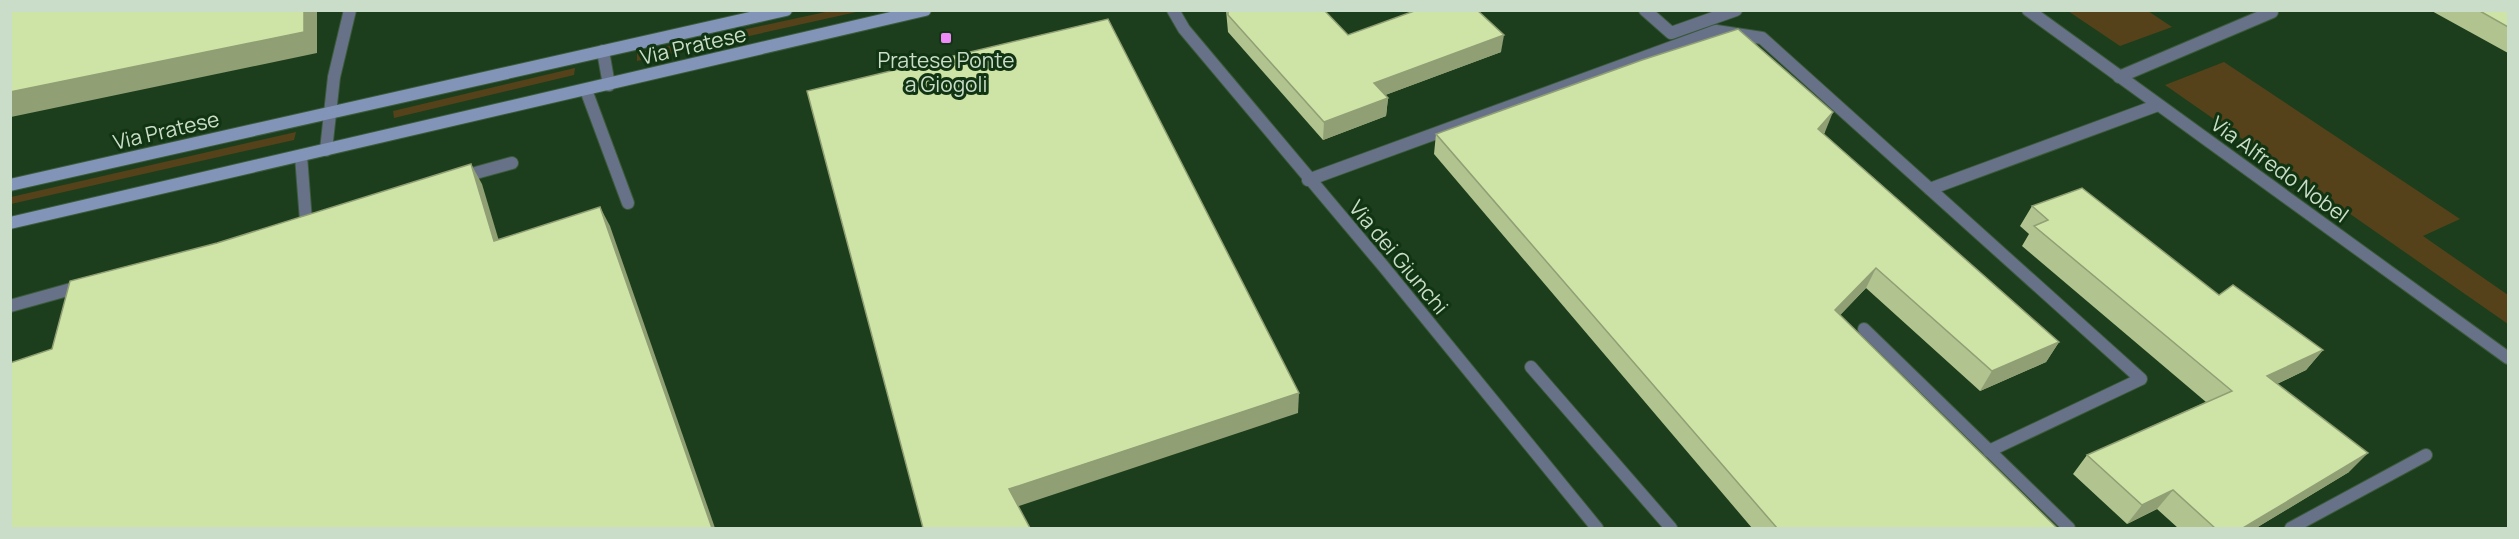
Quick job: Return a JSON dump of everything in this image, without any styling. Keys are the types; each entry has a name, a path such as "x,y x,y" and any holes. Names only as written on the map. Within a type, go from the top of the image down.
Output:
{"main road":[{"name":"Via Pratese","path":"10,185 786,10"},
{"name":"Via Pratese","path":"10,223 926,10"}],"street":[{"path":"326,150 334,77 350,10"},
{"name":"Via dei Giunchi","path":"1173,10 1184,29 1308,180 1384,267 1597,528"},
{"path":"1645,10 1671,33 1736,10"},
{"name":"Via Alfredo Nobel","path":"2028,10 2508,358"},
{"path":"2120,77 2272,12 2268,10"},
{"path":"1308,180 1716,32 1762,38 2140,379 1989,451"},
{"path":"603,51 609,85"},
{"path":"586,90 628,203"},
{"path":"1930,189 2158,105"},
{"path":"301,156 306,221 329,215"},
{"path":"444,182 512,163"},
{"path":"10,306 89,284"},
{"path":"1864,329 2069,528"},
{"path":"1531,367 1671,528"},
{"path":"2292,528 2426,455"}],"shaded area":[{"path":"830,11 861,11 637,61 637,53"},
{"path":"2068,11 2148,11 2172,27 2120,46"},
{"path":"2224,62 2460,219 2423,236 2508,295 2508,324 2165,85"},
{"path":"575,68 574,75 394,118 393,111"},
{"path":"296,132 294,140 11,204 11,197"}],"building":[{"path":"10,10 304,10 304,32 10,92"},
{"path":"1228,10 1324,10 1348,35 1417,10 1477,10 1504,35 1374,83 1388,98 1324,122 1228,15"},
{"path":"2478,10 2508,10 2508,27"},
{"path":"1108,19 1299,393 1009,489 1030,528 923,528 807,91"},
{"path":"1738,29 1833,112 1818,129 2059,342 1992,371 1876,268 1835,310 2057,528 1777,528 1436,134 1642,60"},
{"path":"471,164 494,241 600,207 712,528 10,528 10,363 52,349 70,281 217,243"},
{"path":"2082,188 2219,295 2233,285 2323,350 2267,376 2368,453 2243,528 2215,528 2173,490 2142,505 2087,455 2232,391 2034,226 2048,220 2032,206"}],"place":[{"name":"Pratese Ponte a Giogoli","path":"946,38"}]}
